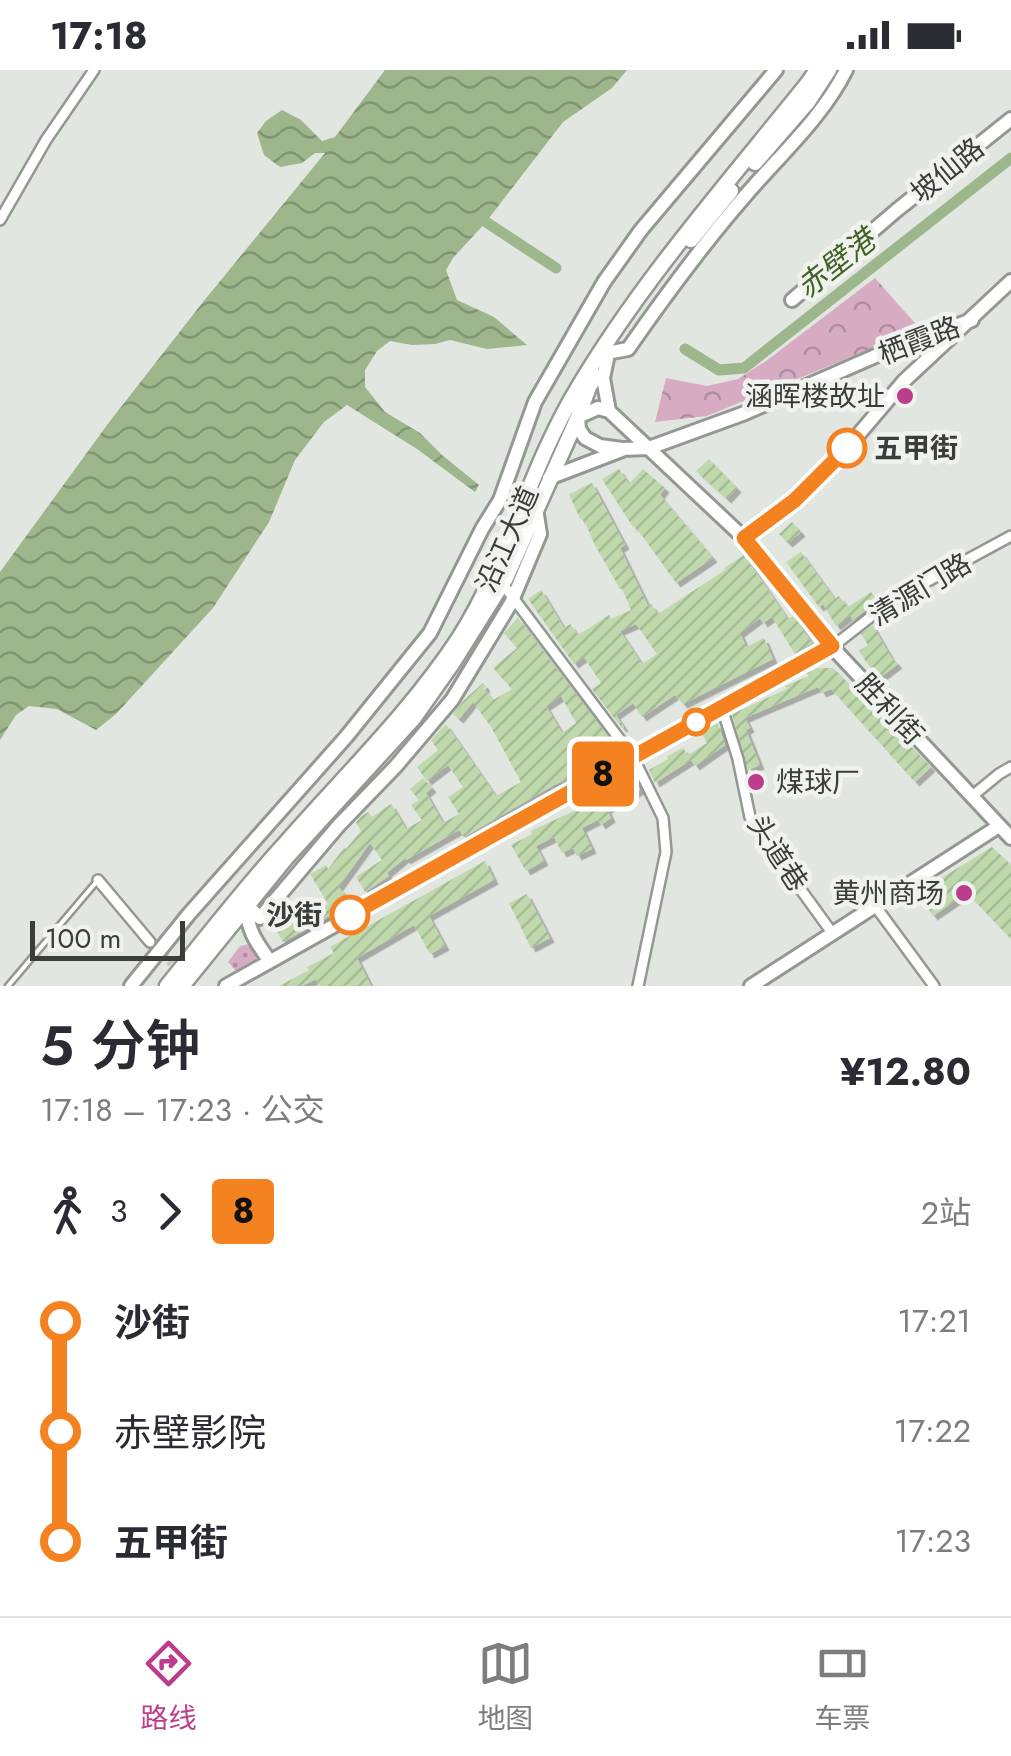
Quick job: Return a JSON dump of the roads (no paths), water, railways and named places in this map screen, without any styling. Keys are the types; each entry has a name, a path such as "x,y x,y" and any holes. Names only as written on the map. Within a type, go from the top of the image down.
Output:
{"main road":[{"name":"沿江大道","path":"178,978 283,845 417,696 458,638 492,580 575,393 657,270 817,70"},
{"name":"沿江大道","path":"178,978 414,718 502,583 589,386 691,240 808,102 829,70"}],"street":[{"path":"0,220 46,140 94,70"},
{"path":"131,986 430,634 500,500 535,402 604,282 640,230 776,70"},
{"path":"578,417 598,408 610,411 603,378 609,355 628,349 672,286 741,200 828,101 846,70"},
{"name":"坡仙路","path":"792,300 1011,119"},
{"name":"栖霞路","path":"622,449 648,448 972,320 1008,288"},
{"path":"744,538 795,500 847,448 904,381 972,320"},
{"path":"575,393 585,438 600,446 622,449"},
{"name":"胜利街","path":"610,411 744,538 832,646 1011,838"},
{"path":"550,478 622,449"},
{"path":"247,905 260,918 452,700 513,598 540,534 536,508"},
{"name":"清源门路","path":"832,646 891,601 1011,536"},
{"path":"502,583 633,757 663,818 666,852 638,986"},
{"path":"226,986 832,646"},
{"name":"头道巷","path":"722,708 750,817 833,934"},
{"path":"971,797 1011,767"},
{"path":"757,984 998,826"},
{"path":"98,880 150,942"},
{"path":"247,905 246,921 269,960"},
{"path":"876,907 934,986"}],"lane":[{"path":"8,986 98,880"}],"water":[{"path":"385,70 627,70 612,88 563,122 446,270 457,300 494,317 527,345 487,349 450,340 412,345 390,341 377,351 365,370 365,387 385,412 420,433 479,485 475,492 347,405 324,422 295,460 269,522 213,608 116,714 96,730 57,709 29,706 16,715 0,740 0,572 110,421 325,153 280,167 264,155 257,133 266,121 282,110 301,120 322,141 335,137"}],"waterway":[{"name":"赤壁港","path":"685,349 719,370 744,368 1011,158"},
{"path":"486,222 556,268"}],"tunnel":[{"path":"150,942 172,963"}],"place":[{"name":"涵晖楼故址","path":"905,396"},
{"name":"五甲街","path":"847,448"},
{"name":"煤球厂","path":"756,782"},
{"name":"黄州商场","path":"964,893"},
{"name":"沙街","path":"350,915"}]}
